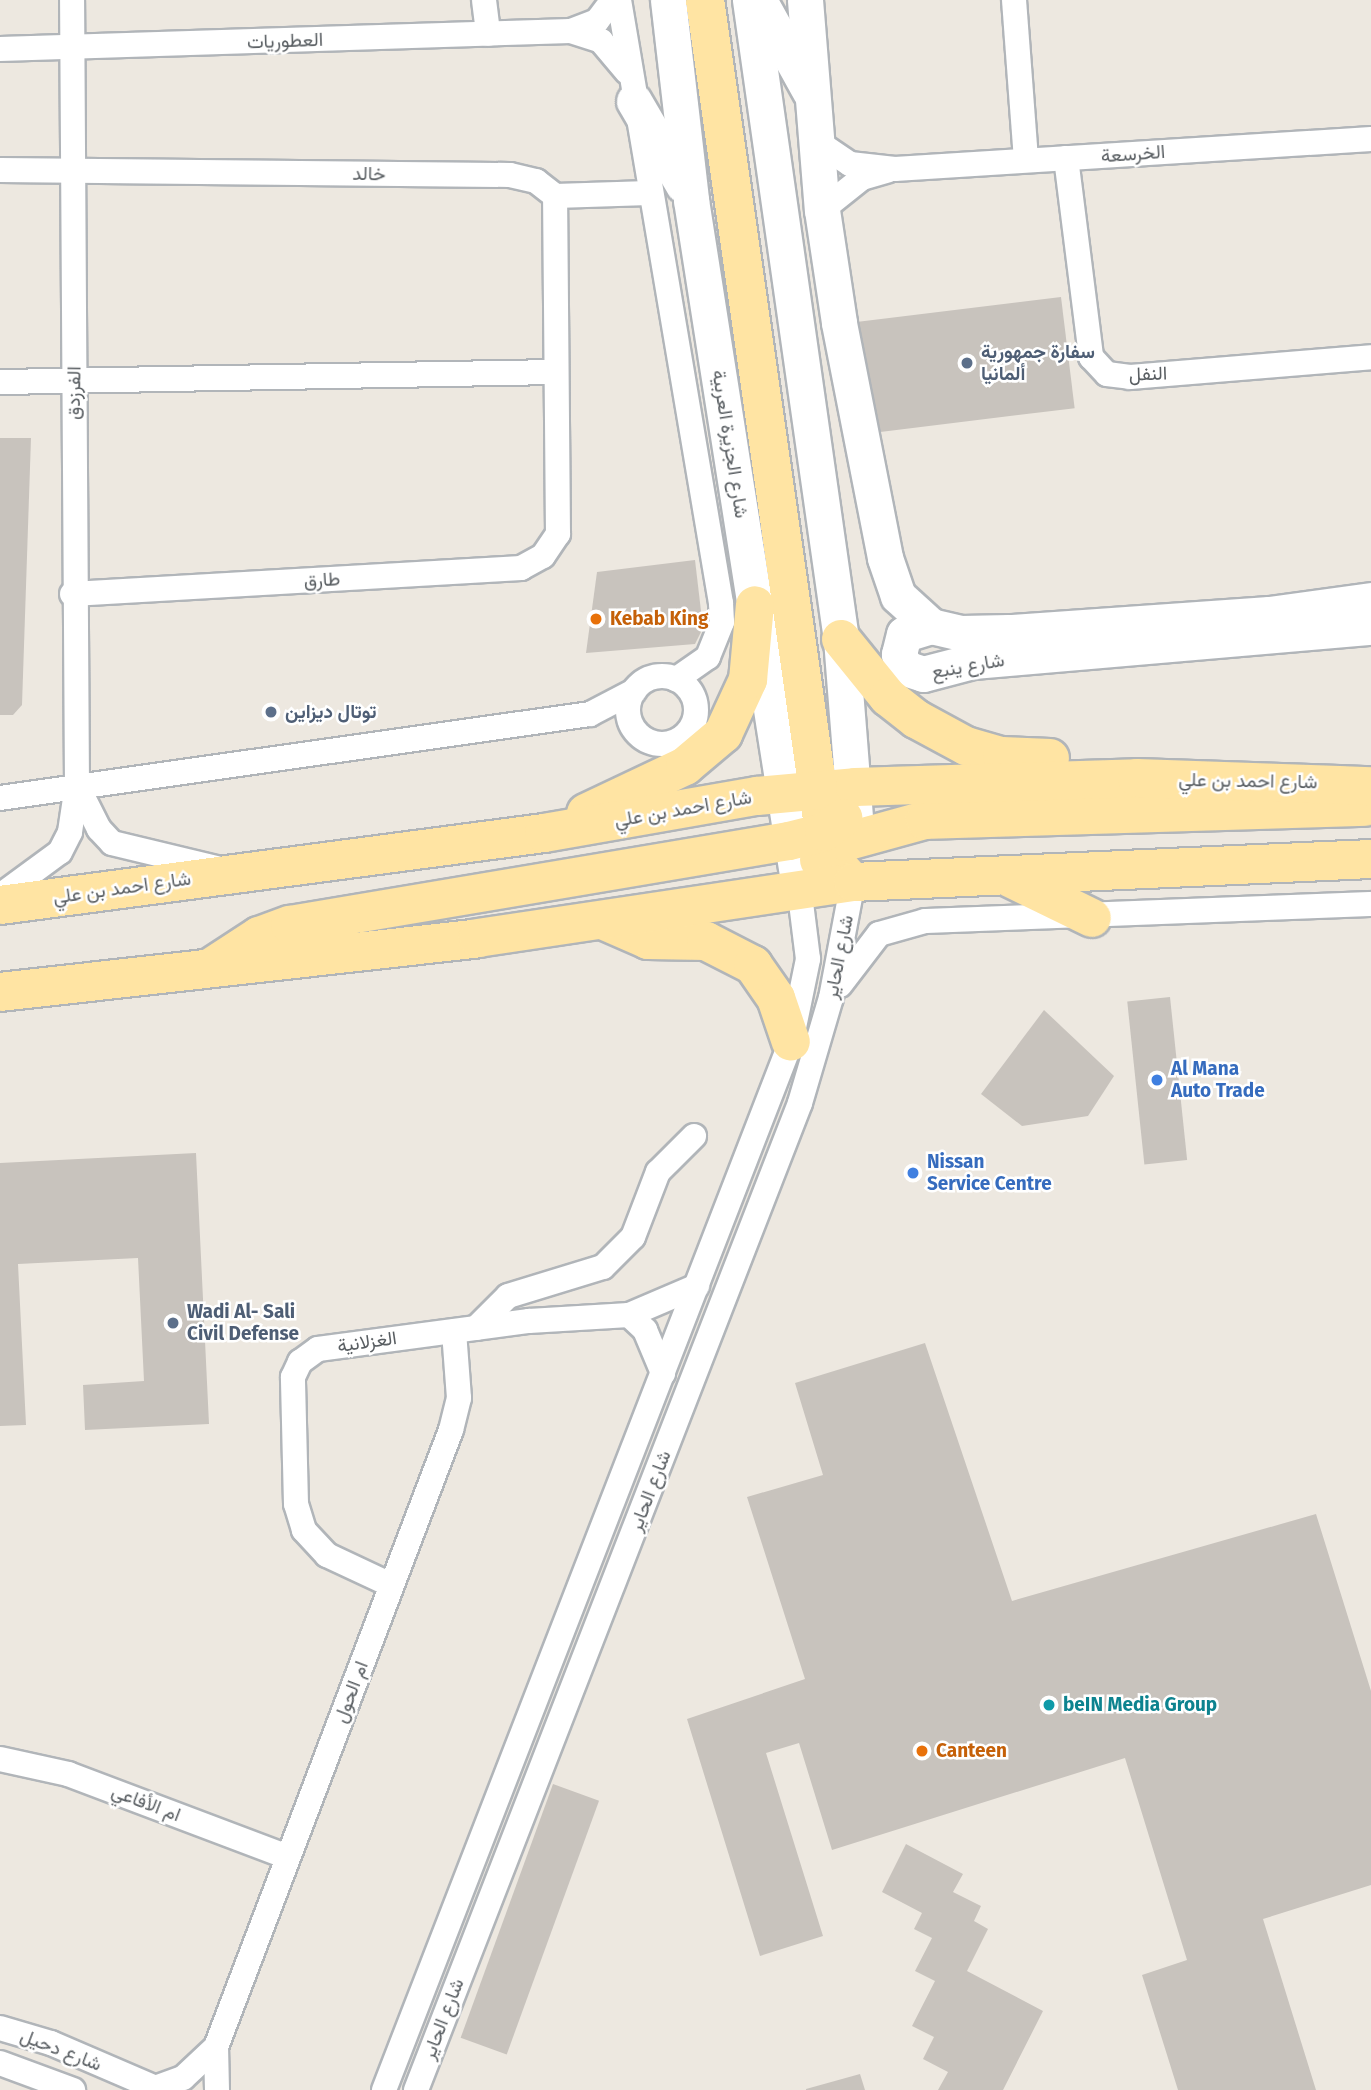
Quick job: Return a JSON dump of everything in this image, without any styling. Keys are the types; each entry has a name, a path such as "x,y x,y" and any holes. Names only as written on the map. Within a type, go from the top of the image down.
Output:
{"main road":[{"name":"شارع الجزيرة العربية","path":"668,0 691,200 755,605 818,791 824,841"},
{"path":"705,0 818,791 842,819 824,841 799,887"},
{"name":"شارع الجزيرة العربية","path":"750,0 809,393 841,639 818,791"},
{"path":"759,0 810,92"},
{"path":"804,0 822,209 885,558 898,596 931,626"},
{"path":"632,88 691,200"},
{"path":"809,393 830,257"},
{"name":"شارع ينبع","path":"1371,600 1269,614 1033,630 961,633 931,626 903,636 899,654 907,670 928,674 973,661 1371,627"},
{"path":"544,834 709,751 736,715 748,680 755,605"},
{"path":"841,639 888,697 966,746 1002,756 1260,762 1371,786"},
{"name":"شارع احمد بن علي","path":"0,905 544,834 818,791 1137,778 1371,786"},
{"path":"204,972 259,936 290,925 824,841 925,820 1371,806"},
{"path":"824,841 853,882"},
{"path":"0,992 204,972 605,921 799,887 853,882 1371,859"},
{"path":"1009,877 1092,918"},
{"path":"605,921 648,940 706,941 753,965 776,998 791,1042"}],"street":[{"name":"الفرزدق","path":"0,896 60,852 70,832 77,785 72,594 75,171 72,0"},
{"path":"484,0 488,34"},
{"name":"العطوريات","path":"0,49 571,31 597,21 613,0"},
{"name":"شارع الجزيرة العربية","path":"619,0 649,193 722,613 718,641 708,657 676,679"},
{"path":"1014,0 1021,122 1026,160"},
{"name":"العطوريات","path":"571,31 601,41 632,88"},
{"name":"الخرسعة","path":"816,141 850,164 895,169 1371,139"},
{"name":"النفل","path":"1066,158 1091,357 1107,374 1130,377 1371,357"},
{"name":"الخرسعة","path":"822,209 862,178 895,169"},
{"name":"خالد","path":"0,170 510,175 536,181 555,196"},
{"path":"0,382 554,372 555,196 649,193"},
{"name":"طارق","path":"72,594 522,568 543,555 558,534 554,372"},
{"path":"0,798 590,714 634,691 651,677 676,679 691,690 697,709 684,737 654,744 631,724 590,714"},
{"path":"631,724 634,691"},
{"name":"الفرزدق","path":"77,785 112,844 237,872"},
{"name":"شارع الحاير","path":"416,2090 781,1155 831,998 853,882"},
{"name":"شارع الحاير","path":"384,2090 791,1042 808,959 799,887"},
{"path":"831,998 864,951 895,926 925,921 1092,918 1371,904"},
{"path":"465,1329 508,1296 603,1267 633,1237 658,1172 694,1136"},
{"name":"الغزلانية","path":"391,1585 327,1555 304,1530 296,1504 293,1377 300,1362 318,1349 465,1329 629,1315 697,1286"},
{"path":"629,1315 645,1330 663,1373"},
{"name":"ام الحول","path":"157,2089 190,2074 216,2047 456,1414 465,1329"},
{"name":"ام الأفاعي","path":"0,1759 68,1774 288,1857"},
{"name":"ام الحول","path":"216,2047 218,2090"},
{"name":"شارع دحيل","path":"3,2049 157,2089"},
{"name":"شارع دحيل","path":"3,2049 63,2086"},
{"path":"28,2090 63,2086"}],"building":[{"name":"سفارة جمهورية ألمانيا","path":"1061,297 1075,408 872,433 859,322"},
{"path":"0,438 31,438 22,705 13,715 0,715"},
{"path":"695,560 703,628 695,644 586,653 597,572"},
{"name":"Al Mana Auto Trade","path":"1170,997 1187,1160 1144,1165 1127,1001"},
{"path":"1044,1010 1114,1076 1088,1116 1022,1126 981,1094"},
{"name":"Wadi Al- Sali Civil Defense","path":"196,1153 209,1424 85,1430 83,1385 144,1381 138,1258 18,1264 26,1425 0,1426 0,1163"},
{"name":"beIN Media Group","path":"925,1343 1012,1601 1316,1514 1371,1691 1371,1885 1263,1919 1316,2090 1178,2090 1142,1975 1187,1960 1125,1758 832,1850 799,1743 766,1753 823,1936 760,1956 687,1719 805,1679 747,1497 823,1475 795,1383"},
{"path":"553,1784 599,1801 507,2054 461,2038"},
{"path":"906,1844 963,1874 953,1892 981,1906 974,1921 988,1929 967,1971 1043,2011 1003,2090 938,2090 948,2072 923,2059 934,2037 912,2026 935,1981 915,1971 932,1938 914,1929 922,1913 882,1892"},
{"path":"860,2074 865,2090 806,2090 806,2089"}],"place":[{"name":"سفارة جمهورية ألمانيا","path":"967,363"},
{"name":"Kebab King","path":"596,619"},
{"name":"توتال ديزاين","path":"271,712"},
{"name":"Al Mana Auto Trade","path":"1157,1080"},
{"name":"Nissan Service Centre","path":"913,1173"},
{"name":"Wadi Al- Sali Civil Defense","path":"173,1323"},
{"name":"beIN Media Group","path":"1049,1705"},
{"name":"Canteen","path":"922,1751"}]}
